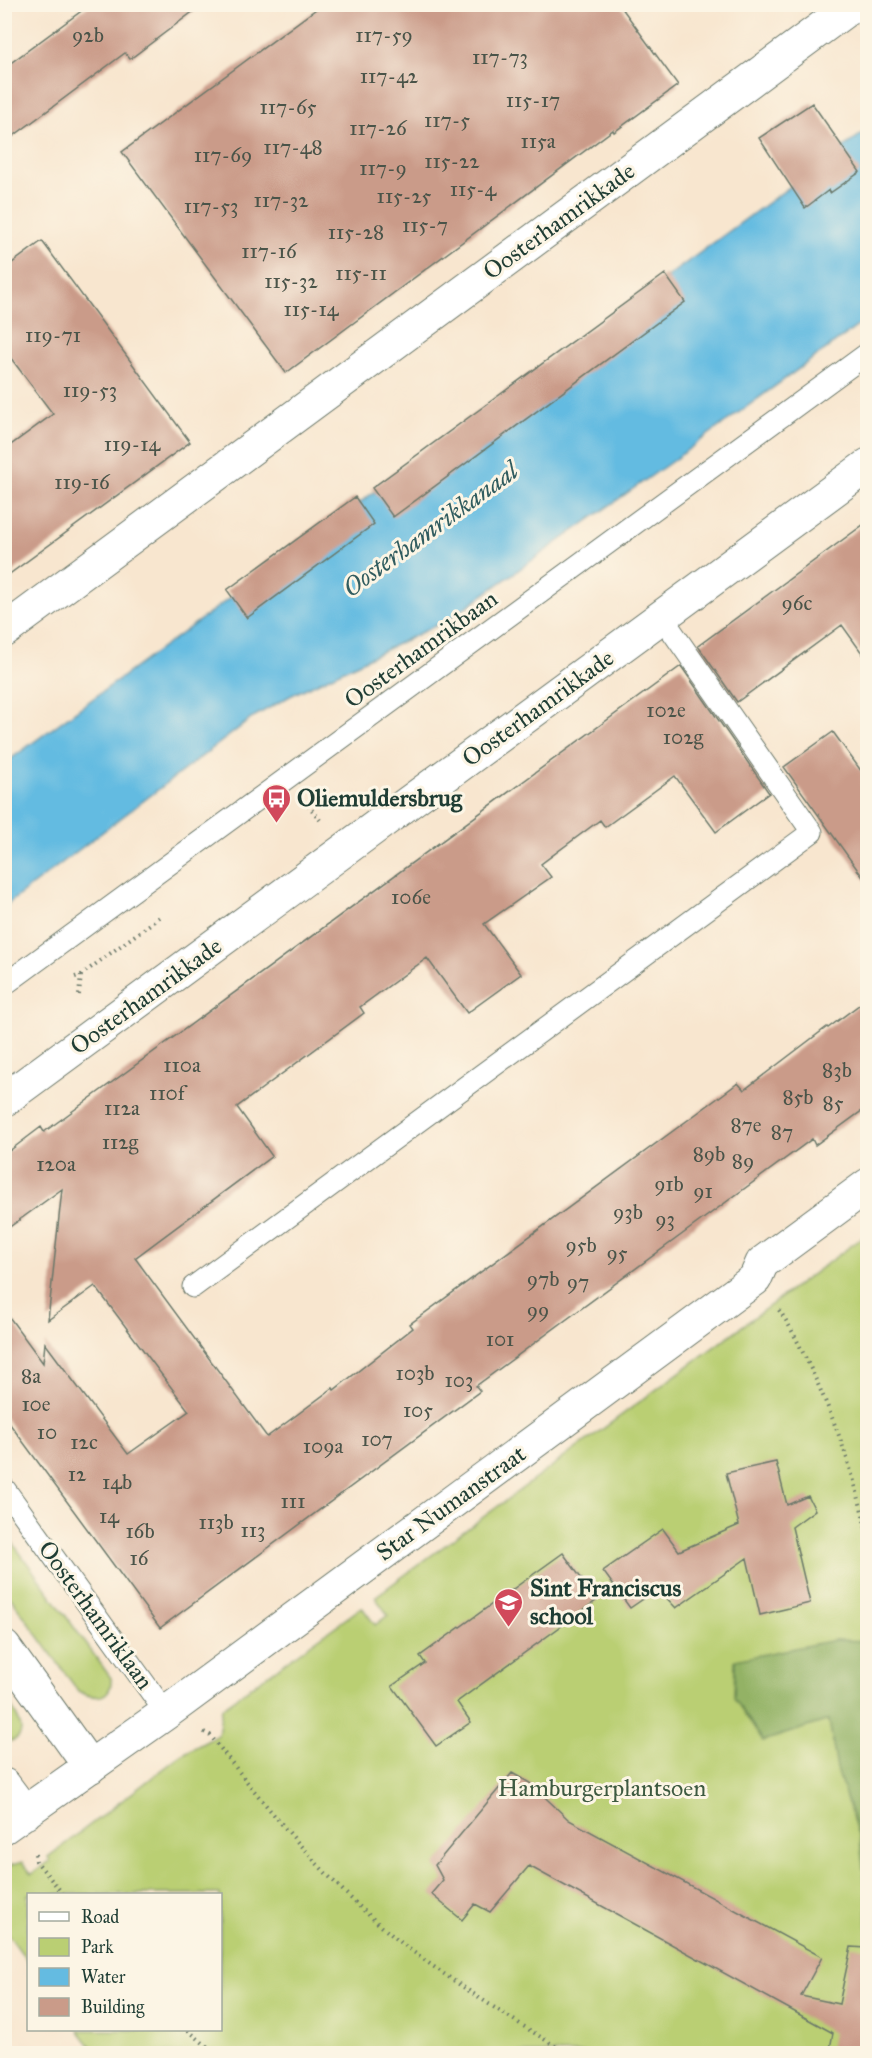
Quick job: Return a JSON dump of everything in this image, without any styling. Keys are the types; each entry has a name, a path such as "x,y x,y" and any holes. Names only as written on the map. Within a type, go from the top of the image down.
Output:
{"street":[{"name":"Oosterhamrikkade","path":"4,632 854,4"},
{"name":"Oosterhamrikkade","path":"4,1100 867,465"},
{"name":"Star Numanstraat","path":"15,1820 166,1713 755,1279 762,1263 867,1185"},
{"path":"4,1647 90,1767"},
{"path":"4,1785 15,1820"}],"lane":[{"name":"Oosterhamrikbaan","path":"4,985 867,353"},
{"path":"193,1287 812,832 662,617"},
{"name":"Oosterhamriklaan","path":"4,1488 166,1713"}],"path":[{"path":"755,1279 789,1324 830,1408 850,1468 864,1519 867,1540"},
{"path":"166,1713 210,1736 282,1827 345,1892 411,1950 507,2016 568,2054"},
{"path":"15,1820 36,1861 62,1893"},
{"path":"189,2031 216,2054"}],"green space":[{"name":"Hamburgerplantsoen","path":"867,1234 867,2053 96,2053 79,2031 222,2031 222,1893 27,1893 27,1961 5,1930 5,1867 22,1862 32,1874 50,1861 48,1857 183,1754 218,1735 222,1708 362,1607 375,1625 388,1615 375,1597"},
{"path":"4,1531 111,1678 105,1694 90,1696 78,1691 5,1590"},
{"path":"835,1640 867,1641 867,1900 860,1841 837,1769 829,1720 763,1741 734,1698 735,1660"},
{"path":"4,1697 17,1716 21,1730 19,1736 14,1740 5,1742"}],"water":[{"name":"Oosterhamrikkanaal","path":"867,130 867,319 671,462 449,619 290,696 255,716 5,906 4,764"}],"building":[{"path":"91,4 203,4 130,59 125,53 4,143 4,68"},
{"path":"323,4 619,4 678,85 614,132 613,130 286,373 122,152"},
{"path":"812,103 860,172 830,193 829,190 805,208 759,138"},
{"path":"42,241 190,442 4,578 4,450 53,414 4,349 4,269"},
{"path":"665,274 685,302 393,517 372,488"},
{"path":"355,497 374,524 247,618 227,590"},
{"path":"867,522 867,660 842,625 737,702 698,646"},
{"path":"681,666 769,793 716,832 675,776 605,827 600,820 541,864 551,877 484,924 521,974 467,1013 427,958 360,1007 364,1013 237,1107 272,1156 135,1258 267,1437 333,1388 334,1390 413,1328 410,1324 738,1083 744,1090 867,999 867,1107 815,1145 812,1139 476,1386 480,1391 160,1628 4,1416 4,1310 43,1363 45,1343 128,1454 189,1411 95,1286 48,1320 62,1189 4,1231 4,1155 41,1127 44,1132"},
{"path":"833,732 867,779 867,883 784,767"},
{"path":"776,1462 787,1505 808,1496 815,1510 792,1527 810,1603 760,1615 747,1558 676,1608 658,1589 630,1608 603,1571 663,1529 679,1551 739,1525 726,1473"},
{"name":"Sint Franciscus school","path":"563,1553 597,1600 457,1702 471,1722 436,1746 392,1686 425,1663 420,1656"},
{"path":"512,1773 530,1783 569,1820 822,1957 801,1996 839,2004 851,1947 867,1948 867,2054 829,2054 833,2033 529,1866 490,1912 475,1904 462,1920 431,1894 443,1880 435,1865"}],"place":[{"name":"Oliemuldersbrug","path":"276,824"},
{"name":"Sint Franciscus school","path":"509,1628"}]}
